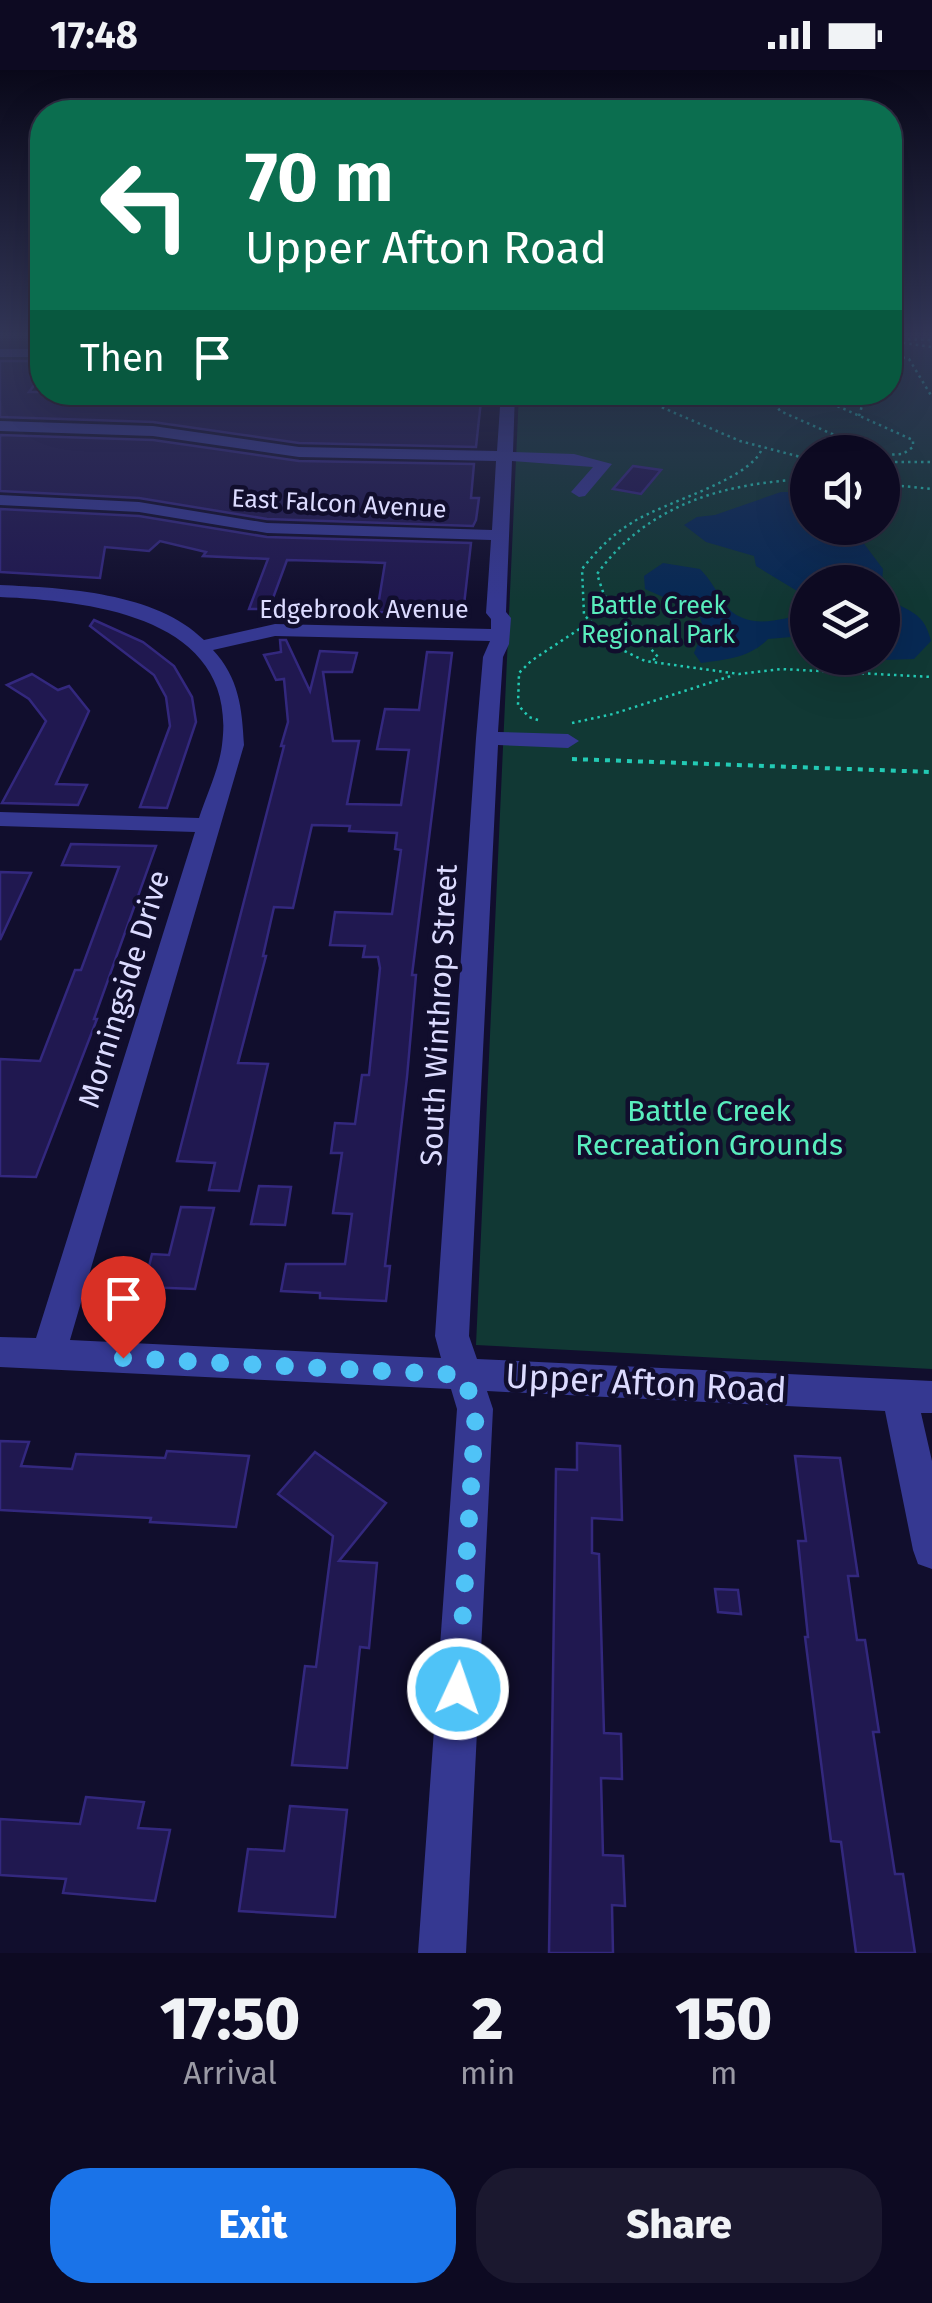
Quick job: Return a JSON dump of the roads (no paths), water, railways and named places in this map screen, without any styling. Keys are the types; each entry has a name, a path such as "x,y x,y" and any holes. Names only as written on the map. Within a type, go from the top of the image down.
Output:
{"street":[{"name":"South Winthrop Street","path":"442,1953 476,1409 452,1336 487,738 494,642 501,618 496,613 505,425"},
{"path":"0,426 142,430 299,452 502,456 604,464 579,492"},
{"name":"East Falcon Avenue","path":"0,500 139,507 267,528 498,535"},
{"path":"0,590 114,604 150,616 204,646"},
{"name":"Edgebrook Avenue","path":"204,646 275,630 494,642"},
{"name":"Morningside Drive","path":"48,1354 233,745 236,721 228,682 204,646"},
{"path":"487,738 565,741"},
{"path":"0,820 207,825"},
{"name":"Upper Afton Road","path":"0,1352 916,1396"},
{"path":"916,1396 932,1550"}],"water":[{"path":"790,492 790,545 865,545 880,565 790,565 790,587 756,566 754,556 706,542 684,525 697,517"},
{"path":"663,563 700,569 724,603 741,617 763,621 790,617 790,637 768,639 745,654 701,663 694,653 702,627 697,612 645,589 644,576"},
{"path":"900,605 923,622 931,641 914,659 900,659"}],"park label":[{"name":"Battle Creek Regional Park","path":"658,620"},
{"name":"Battle Creek Recreation Grounds","path":"709,1128"}]}
